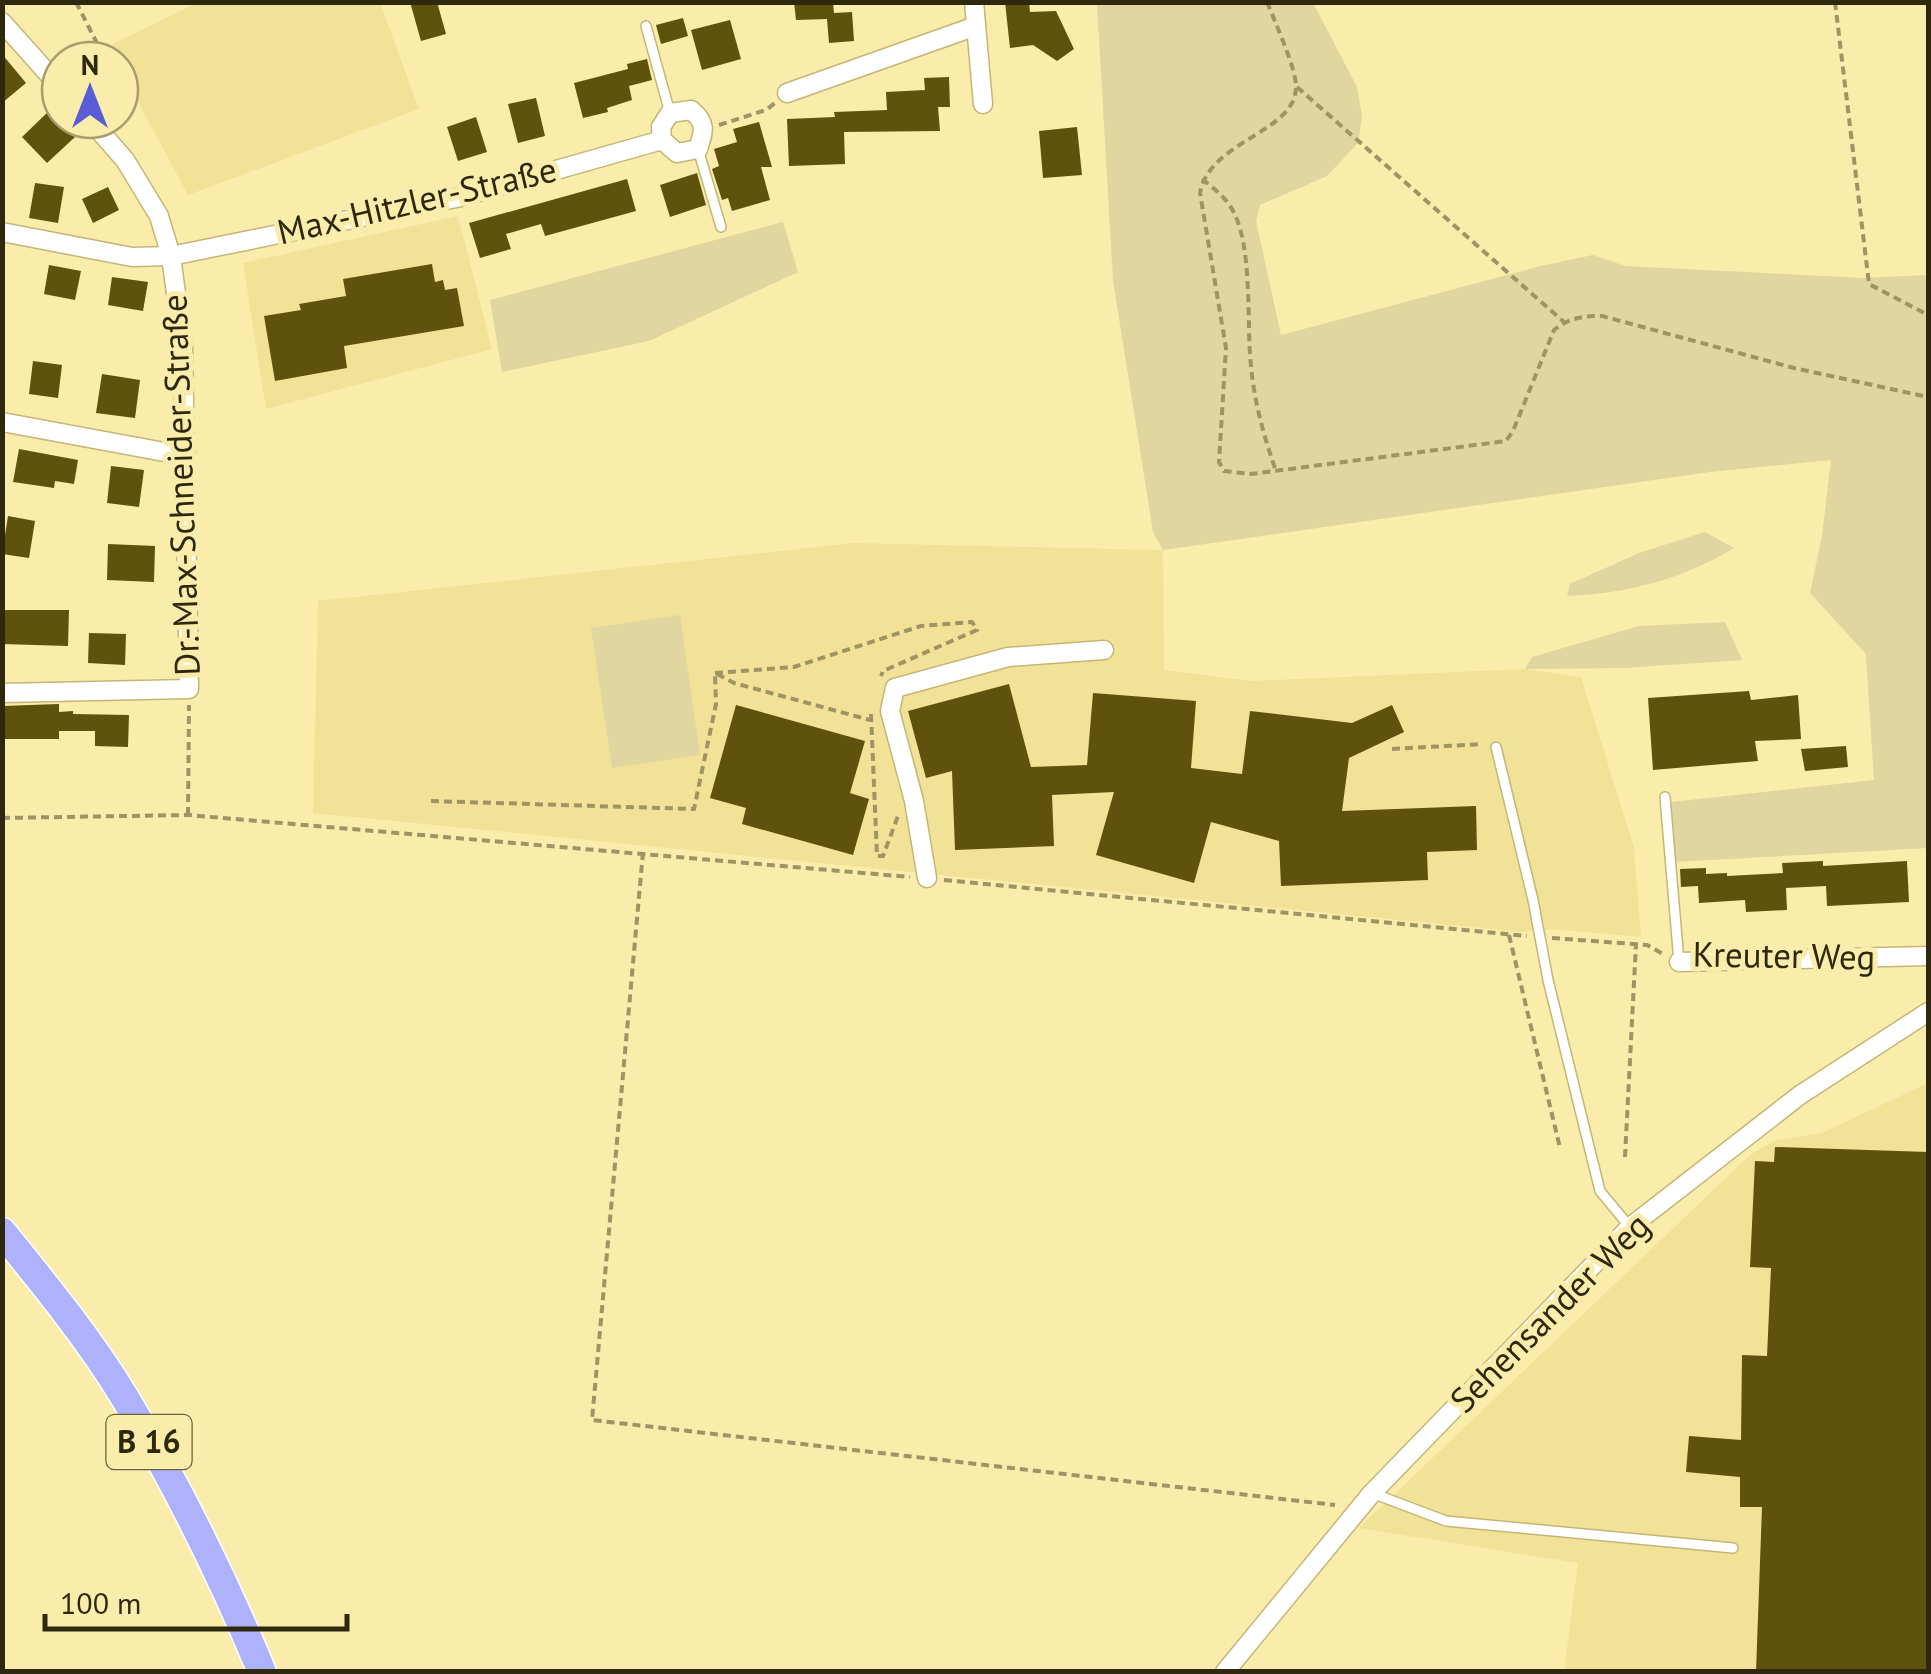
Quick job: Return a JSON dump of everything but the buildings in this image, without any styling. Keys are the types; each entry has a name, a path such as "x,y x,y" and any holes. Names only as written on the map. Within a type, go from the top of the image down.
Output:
{"main road":[{"name":"B 16","path":"2,1232 124,1396 242,1622 262,1672"}],"street":[{"path":"974,2 983,104"},
{"path":"2,22 40,65"},
{"path":"787,93 976,26"},
{"path":"662,140 660,126 670,112 691,110 702,119 705,129 698,149"},
{"name":"Dr.-Max-Schneider-Straße","path":"108,140 125,160 159,216 171,256 183,346 189,689"},
{"name":"Max-Hitzler-Straße","path":"2,232 132,256 171,256 461,196 662,140 677,154 698,149"},
{"path":"2,422 186,456"},
{"path":"927,878 914,801 890,710 896,688 1008,657 1104,650"},
{"path":"2,692 189,689"},
{"name":"Kreuter Weg","path":"1679,962 1928,956"},
{"name":"Sehensander Weg","path":"1225,1672 1366,1501 1630,1227 1800,1095 1928,1012"}],"lane":[{"path":"646,26 670,112"},
{"path":"698,149 720,227"},
{"path":"1496,747 1600,1191 1630,1227"},
{"name":"Kreuter Weg","path":"1665,797 1679,962"},
{"path":"1366,1501 1446,1521 1733,1548"}],"path":[{"path":"76,2 96,40"},
{"path":"1268,2 1296,87 1564,322"},
{"path":"1835,2 1870,284 1928,315"},
{"path":"1296,87 1282,115 1227,151 1202,179 1200,193 1226,348 1219,462 1224,471 1276,471 1506,440 1554,330 1583,316 1602,316 1794,368 1928,397"},
{"path":"705,129 766,110 787,93"},
{"path":"1202,179 1229,203 1237,218 1248,286 1250,364 1265,440 1276,471"},
{"path":"715,673 794,667 921,626 972,622 976,630 883,671 878,687"},
{"path":"715,673 734,683 870,720"},
{"path":"431,801 694,810 716,704 715,673"},
{"name":"Dr.-Max-Schneider-Straße","path":"2,818 188,815 189,689"},
{"path":"874,703 870,720 877,856 882,856 903,804 914,801"},
{"path":"1392,749 1488,744 1496,747"},
{"path":"643,852 592,1420 1366,1501"},
{"path":"1509,935 1560,1148"},
{"path":"1625,1157 1636,944"}],"shaded area":[{"path":"197,3 380,3 419,109 188,195 140,105 140,40 121,40"},
{"path":"1097,3 1313,3 1357,87 1362,117 1358,143 1327,176 1260,205 1256,221 1281,335 1593,255 1625,266 1864,278 1928,275 1928,848 1674,862 1671,802 1874,780 1866,654 1810,593 1831,460 1710,472 1163,550 1153,532 1113,280"},
{"path":"458,216 492,349 266,409 243,263"},
{"path":"783,222 798,272 649,341 502,372 490,300"},
{"path":"1705,532 1734,548 1694,569 1654,583 1567,596 1570,584 1639,553"},
{"path":"854,543 1163,550 1164,670 1251,681 1525,669 1581,677 1634,848 1641,937 1550,929 1522,932 313,813 318,601"},
{"path":"680,615 700,755 612,768 591,628"},
{"path":"1725,622 1742,660 1625,668 1525,669 1532,657 1639,626"},
{"path":"1928,1083 1928,1671 1564,1671 1578,1563 1359,1528 1750,1155 1776,1140 1822,1133"}]}
